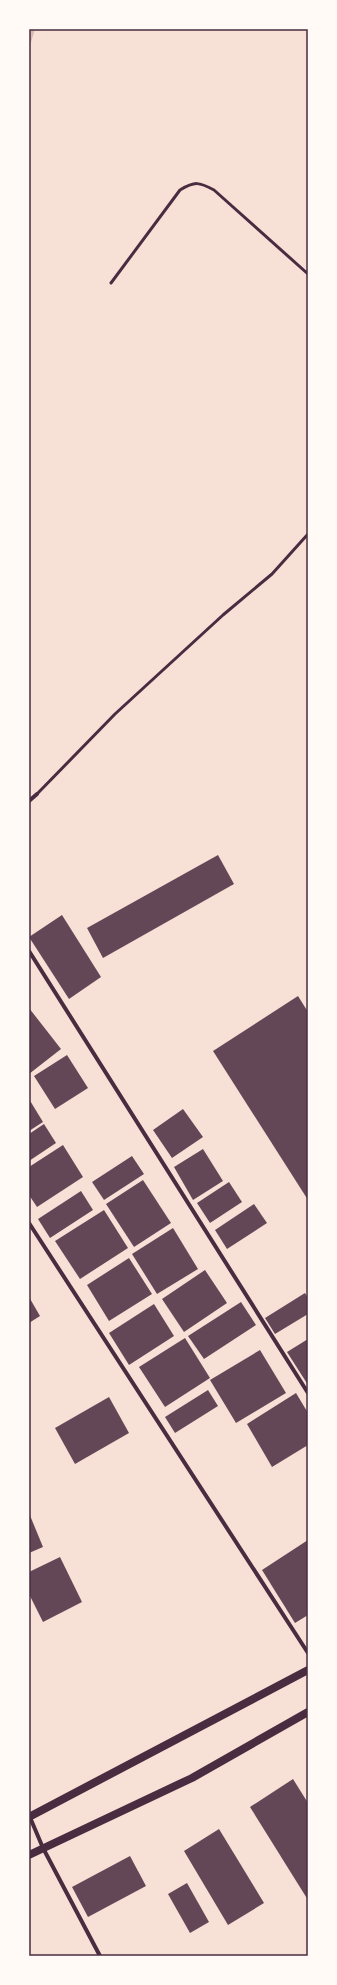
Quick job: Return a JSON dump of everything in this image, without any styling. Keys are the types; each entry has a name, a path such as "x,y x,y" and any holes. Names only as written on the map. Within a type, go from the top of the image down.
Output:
{"main road":[{"path":"29,1816 308,1670"},
{"path":"29,1855 192,1778 308,1712"}],"street":[{"path":"29,801 36,794"},
{"path":"29,951 308,1393"},
{"path":"29,1223 308,1653"},
{"path":"29,1816 43,1848 100,1956"}],"lane":[{"path":"111,283 180,190 191,183 203,184 214,190 308,274"},
{"path":"36,794 115,714 223,615 272,574 308,534"}],"shaded area":[{"path":"29,29 35,29 29,49"}],"building":[{"path":"218,855 234,884 103,958 87,928"},
{"path":"62,915 101,977 69,999 29,937"},
{"path":"298,996 308,1012 308,1200 213,1051"},
{"path":"29,1008 61,1049 29,1074"},
{"path":"67,1055 88,1088 55,1109 34,1076"},
{"path":"29,1099 43,1122 29,1131"},
{"path":"183,1109 203,1137 172,1158 153,1130"},
{"path":"44,1124 56,1143 29,1161 29,1134"},
{"path":"63,1145 83,1177 37,1207 29,1195 29,1167"},
{"path":"203,1149 223,1181 193,1200 174,1167"},
{"path":"132,1156 144,1174 104,1200 92,1182"},
{"path":"143,1180 171,1223 134,1247 106,1204"},
{"path":"229,1182 242,1202 210,1223 197,1203"},
{"path":"81,1191 93,1210 50,1238 38,1219"},
{"path":"254,1204 267,1223 227,1249 215,1230"},
{"path":"104,1210 128,1248 80,1279 55,1241"},
{"path":"173,1228 198,1269 157,1294 132,1254"},
{"path":"129,1258 152,1294 109,1321 87,1285"},
{"path":"205,1270 227,1303 184,1332 162,1299"},
{"path":"305,1293 308,1298 308,1314 275,1334 265,1318"},
{"path":"29,1297 40,1316 29,1323"},
{"path":"241,1302 256,1325 204,1359 188,1336"},
{"path":"154,1304 174,1336 129,1365 109,1333"},
{"path":"185,1338 210,1378 165,1407 139,1367"},
{"path":"308,1339 308,1385 287,1352"},
{"path":"260,1350 286,1393 236,1423 210,1380"},
{"path":"208,1390 218,1406 175,1433 165,1417"},
{"path":"296,1393 308,1413 308,1445 272,1467 247,1424"},
{"path":"109,1397 129,1433 75,1464 55,1428"},
{"path":"29,1513 43,1547 29,1553"},
{"path":"308,1540 308,1615 295,1623 262,1570"},
{"path":"60,1557 82,1602 43,1622 29,1594 29,1572"},
{"path":"293,1779 308,1803 308,1900 250,1807"},
{"path":"219,1829 264,1903 228,1925 184,1851"},
{"path":"130,1856 146,1886 88,1917 72,1887"},
{"path":"187,1883 209,1922 190,1933 168,1894"}]}
